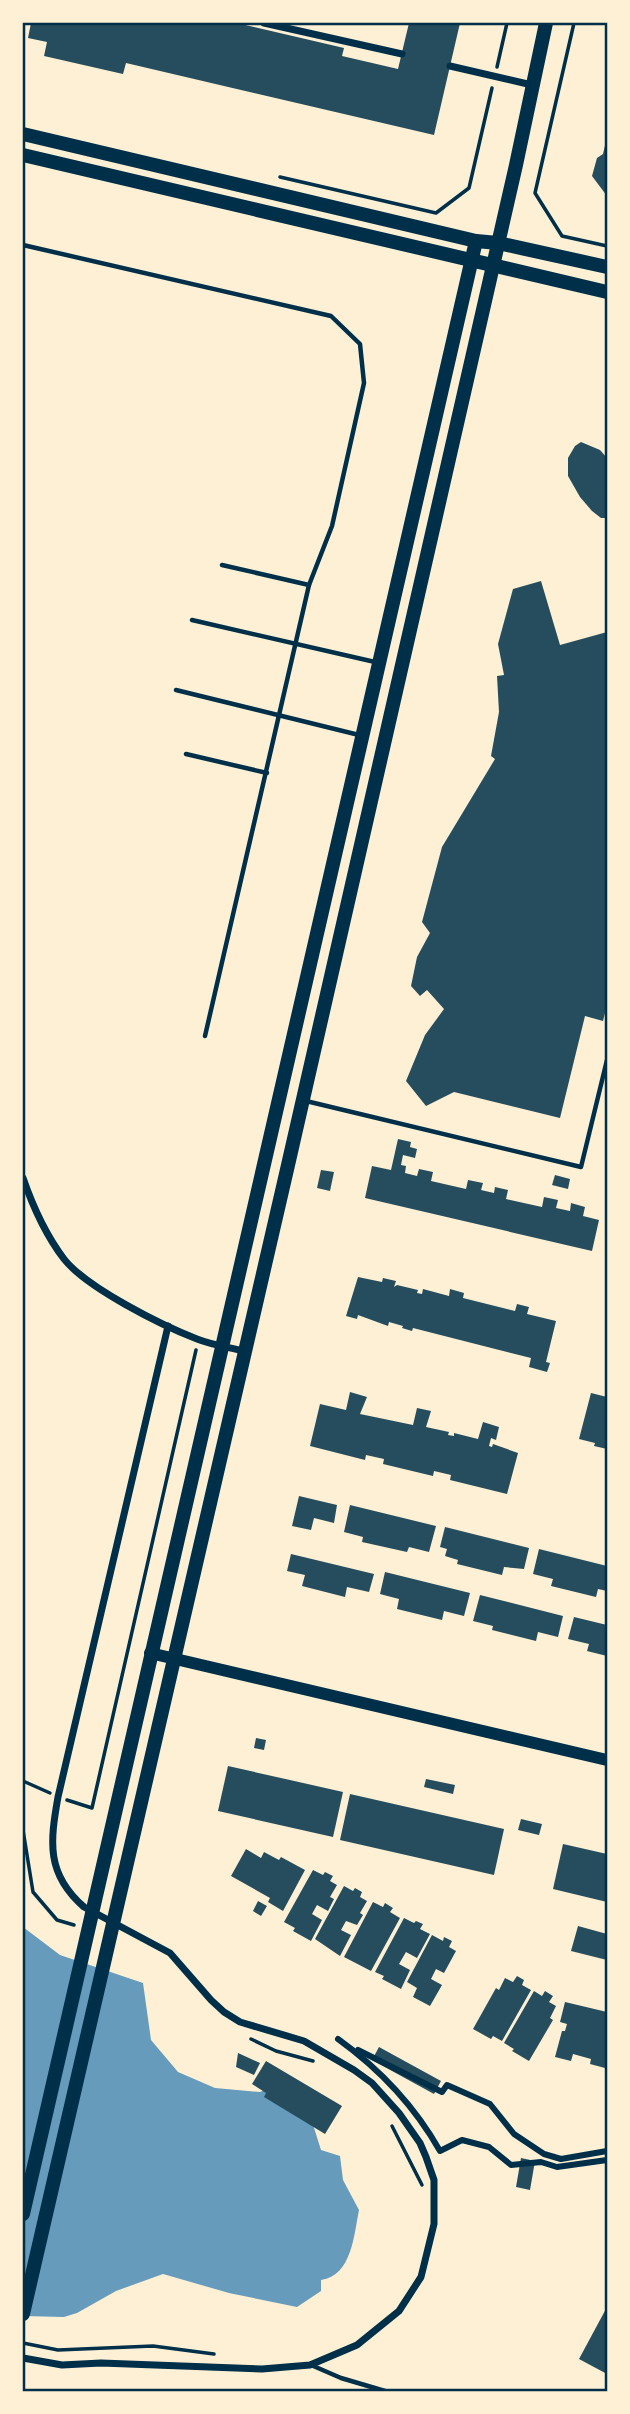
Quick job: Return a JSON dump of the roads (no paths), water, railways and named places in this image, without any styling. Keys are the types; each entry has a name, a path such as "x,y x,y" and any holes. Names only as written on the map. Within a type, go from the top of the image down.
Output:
{"main road":[{"path":"23,2314 176,1659 493,267 546,23"},
{"path":"23,134 476,241 498,243 607,267"},
{"path":"23,155 607,292"},
{"path":"23,2214 476,241"}],"street":[{"path":"264,23 402,54"},
{"path":"450,66 533,85"},
{"path":"23,1178 46,1233 66,1261 89,1281 198,1340 244,1351"},
{"path":"23,2358 62,2365 262,2369 310,2365 356,2345 399,2311 421,2277 434,2224 434,2180 426,2157 411,2130 388,2099 354,2070 304,2041 240,2022 224,2012 170,1953 95,1914 73,1897 57,1875 52,1853 58,1797 168,1326"},
{"path":"150,1653 607,1760"},
{"path":"607,2151 561,2159 544,2154 514,2134 491,2104 447,2085 442,2092 338,2039 393,2084 440,2151 462,2140 489,2147 511,2165 541,2162 556,2167 607,2160"}],"lane":[{"path":"23,246 331,316 360,344 364,383 332,526 309,585 205,1036"},
{"path":"222,565 309,585"},
{"path":"192,620 379,663"},
{"path":"176,690 363,735"},
{"path":"186,754 267,773"},
{"path":"302,1100 581,1167 607,1060"},
{"path":"310,2365 341,2378 385,2391"}],"water":[{"path":"23,1927 60,1955 143,1983 151,2040 178,2072 215,2088 260,2092 277,2085 309,2112 321,2150 340,2156 343,2180 359,2210 350,2253 339,2271 321,2280 321,2291 297,2307 229,2293 163,2274 116,2291 77,2313 64,2317 23,2316"}]}
